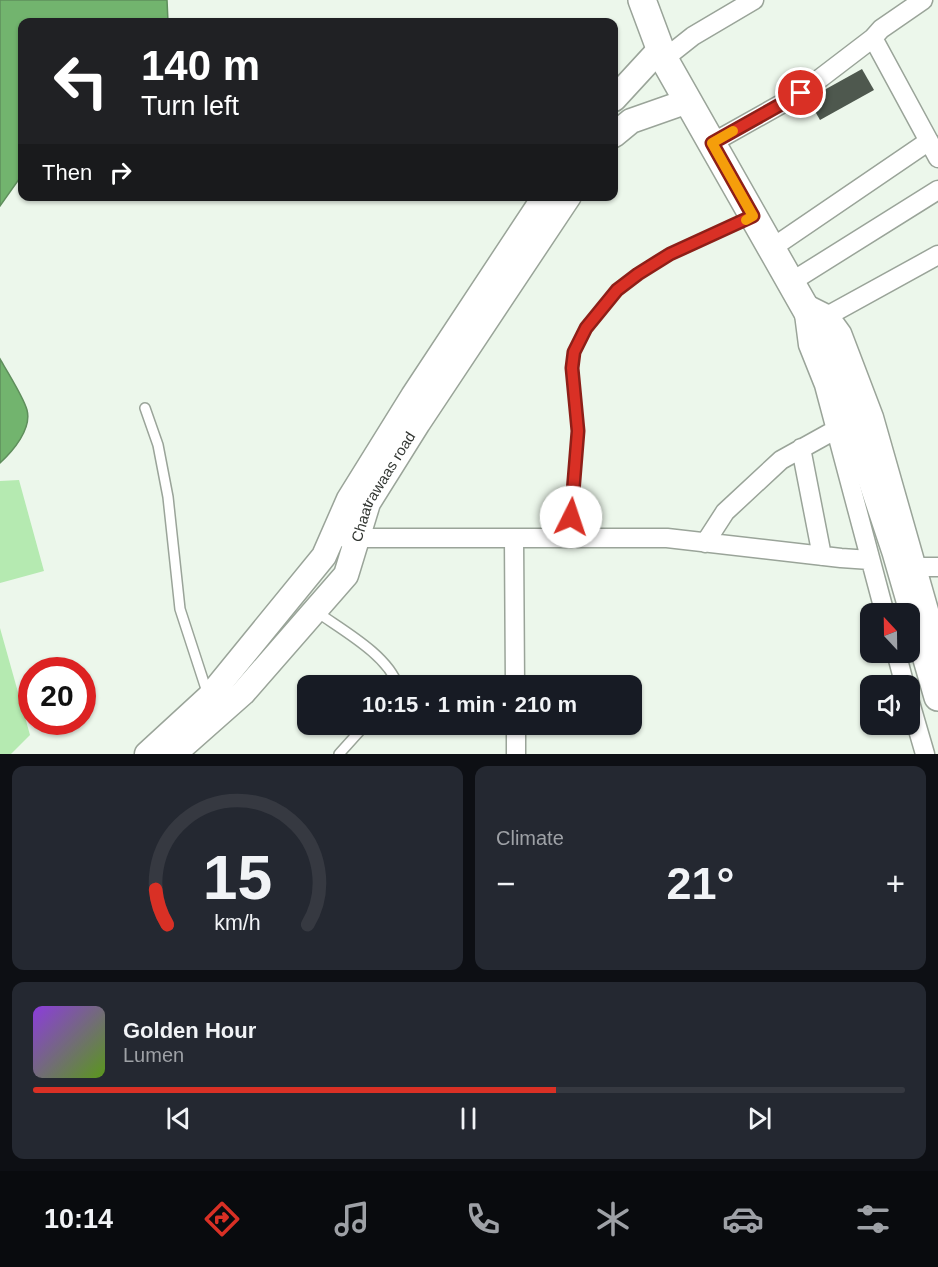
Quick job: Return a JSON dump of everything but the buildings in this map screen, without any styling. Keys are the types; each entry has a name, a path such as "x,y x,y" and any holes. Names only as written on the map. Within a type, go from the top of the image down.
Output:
{"main road":[{"path":"642,0 662,54 828,348 892,541 938,697"}],"street":[{"path":"618,95 662,54 754,0"},
{"path":"712,143 801,93 873,38 881,29 923,0"},
{"path":"873,38 938,158"},
{"path":"618,132 631,122 688,101"},
{"path":"772,248 928,141"},
{"path":"797,292 938,190"},
{"path":"147,754 209,697 324,556 349,499 366,471 541,201"},
{"name":"Chaatrawaas road","path":"174,754 243,693 346,575 368,503 418,423 566,201"},
{"path":"829,315 938,255"},
{"path":"797,292 829,315 842,333 874,417 938,642"},
{"path":"797,292 808,345 824,385 882,603"},
{"path":"705,543 725,512 781,460 835,430"},
{"path":"801,448 822,556"},
{"path":"332,538 667,538 870,560"},
{"path":"514,538 515,675"},
{"path":"916,567 938,567"},
{"path":"516,735 516,754"},
{"path":"919,735 925,754"}],"lane":[{"path":"570,538 578,431 572,368 574,352 586,328 617,290 638,274 670,254 753,216"},
{"path":"145,408 158,445 168,497 180,609 209,697"},
{"path":"315,610 374,652 391,675"},
{"path":"339,754 356,735"}],"shaded area":[{"path":"0,0 167,0 168,18 18,18 18,181 0,206"},
{"path":"0,359 22,399 28,417 20,439 0,463"},
{"path":"19,480 44,571 0,583 0,481"},
{"path":"0,628 18,692 18,735 30,735 11,754 0,754"}],"slow traffic":[{"path":"733,131 712,143 753,216 746,220"}],"route":[{"path":"571,517 578,431 572,368 574,352 586,328 617,290 638,274 670,254 753,216 712,143 801,93"}]}
